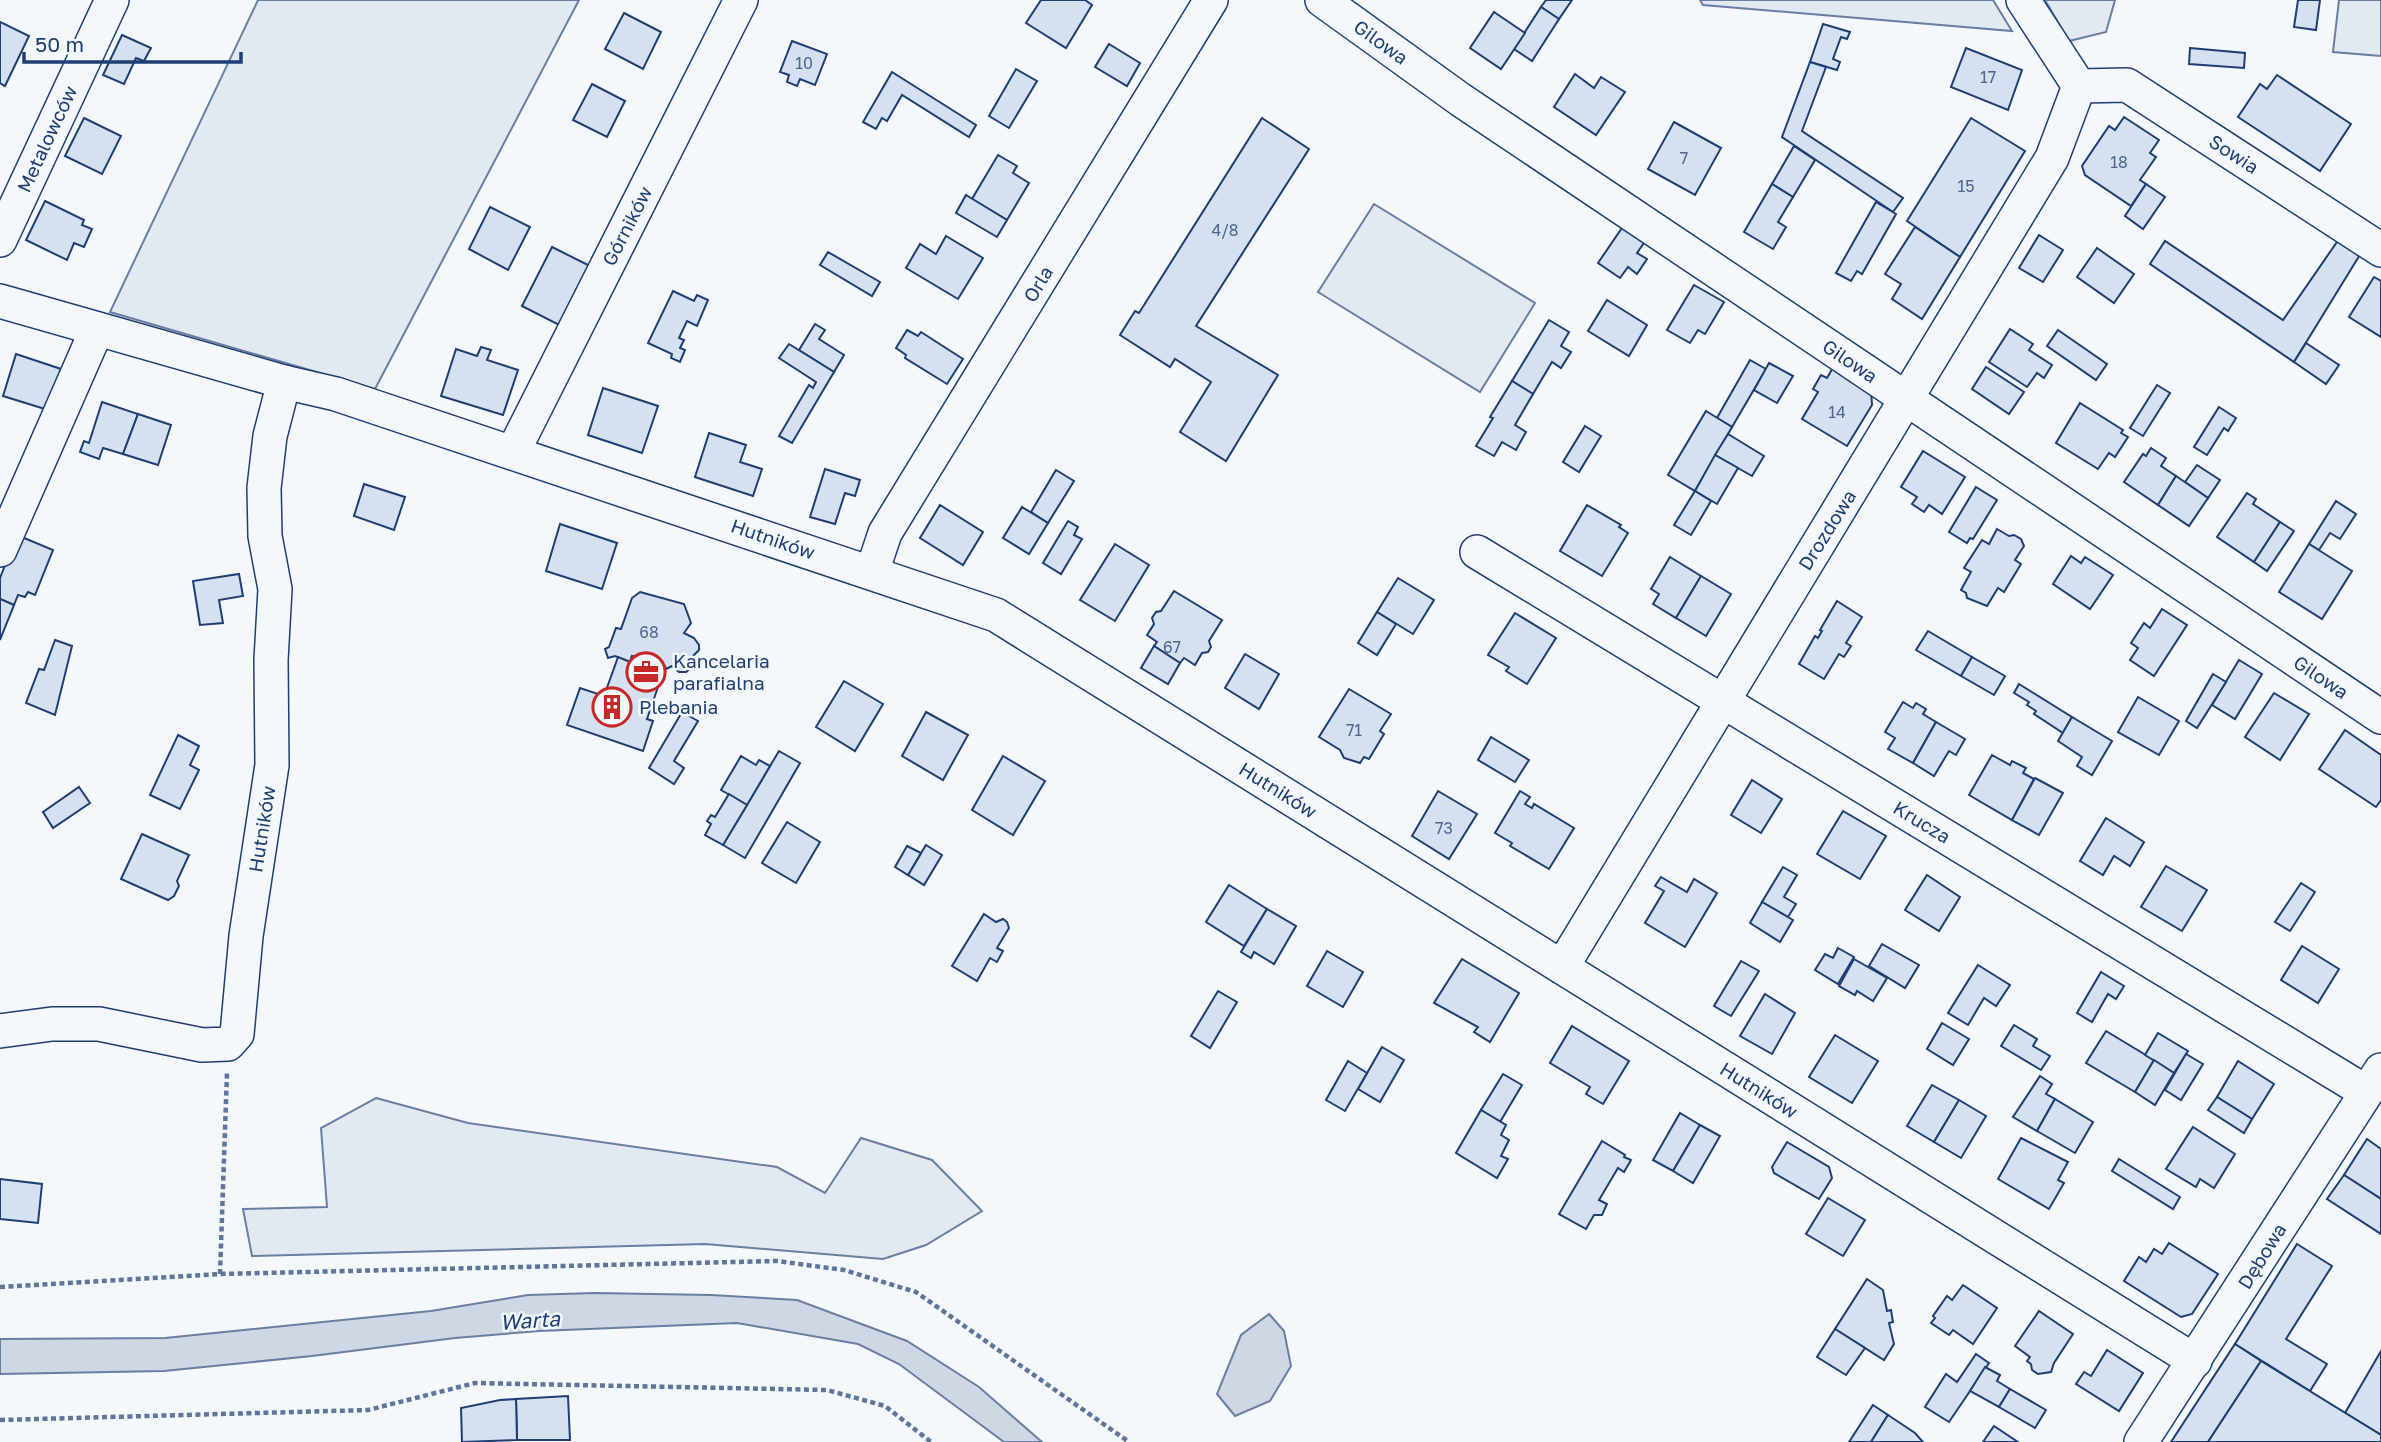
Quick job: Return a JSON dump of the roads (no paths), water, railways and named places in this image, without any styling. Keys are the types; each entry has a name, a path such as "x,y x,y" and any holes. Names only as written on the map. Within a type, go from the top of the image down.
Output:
{"street":[{"name":"Metalowców","path":"0,240 113,0"},
{"name":"Górników","path":"513,452 741,0"},
{"name":"Orla","path":"872,572 885,533 1212,0"},
{"name":"Gilowa","path":"1322,0 1461,100 2381,717"},
{"path":"2023,0 2079,86"},
{"name":"Sowia","path":"2079,86 2127,85 2381,250"},
{"name":"Drozdowa","path":"1562,967 2052,158 2079,86"},
{"name":"Hutników","path":"0,300 284,382 336,394 996,615 2195,1361"},
{"path":"0,550 97,329"},
{"name":"Hutników","path":"0,1031 52,1024 99,1024 202,1045 228,1044 237,1034 246,936 272,765 271,660 275,589 265,536 264,488 270,436 284,382"},
{"name":"Krucza","path":"1477,552 1723,701 2374,1081"},
{"name":"Dębowa","path":"2141,1442 2374,1081"}],"water":[{"name":"Warta","path":"595,1293 797,1300 907,1341 979,1387 1042,1442 1004,1442 899,1364 858,1344 737,1323 539,1331 455,1338 164,1371 0,1374 0,1339 165,1338 431,1311 528,1295"},
{"path":"1269,1314 1284,1331 1291,1366 1270,1401 1235,1416 1217,1394 1241,1335"}],"place":[{"name":"Kancelaria parafialna","path":"646,672"},
{"name":"Plebania","path":"612,707"}]}
